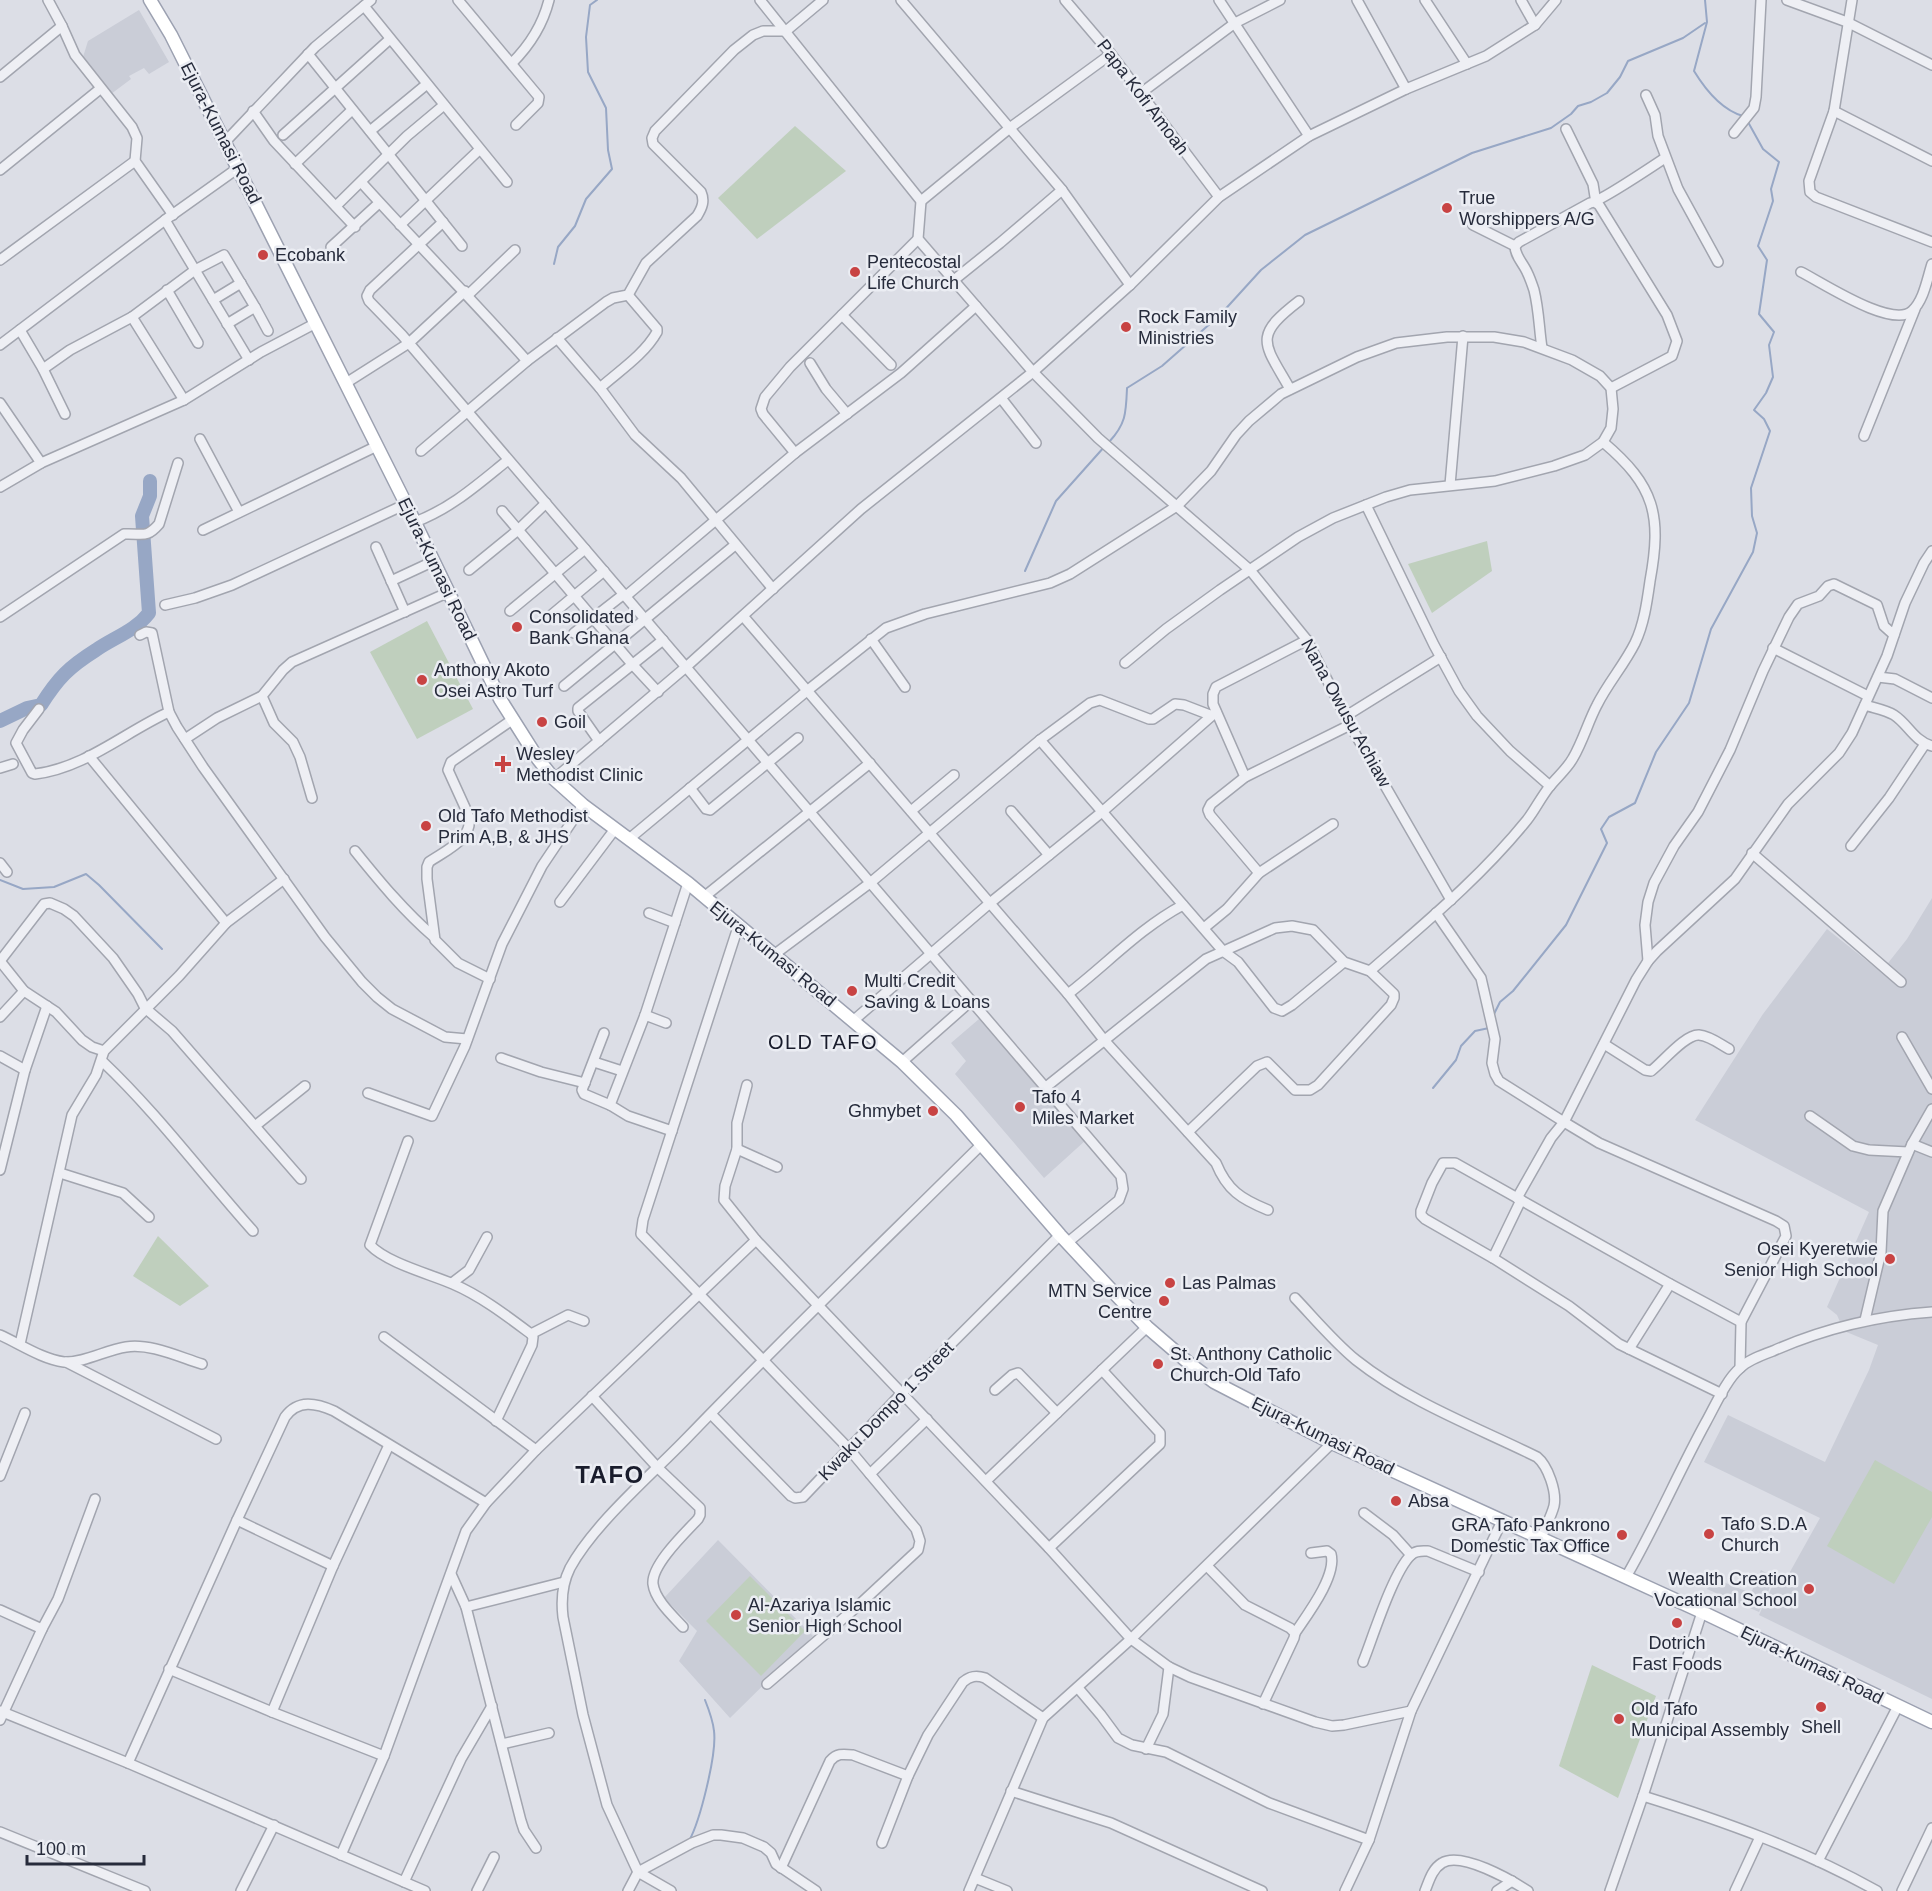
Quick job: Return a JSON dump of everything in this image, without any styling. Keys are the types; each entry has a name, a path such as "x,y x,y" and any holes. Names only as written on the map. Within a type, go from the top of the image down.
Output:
{"main road":[{"name":"Ejura-Kumasi Road","path":"150,0 171,35 316,323 500,699 538,759 554,779 583,805 688,883 775,954 926,1083 982,1143 1064,1239 1147,1326 1214,1382 1332,1443 1702,1612 1932,1722"}],"street":[{"path":"48,0 75,55 132,127 137,138 135,161 169,217 195,270 249,360"},
{"path":"458,0 539,97 538,103 516,125"},
{"path":"512,63 532,38 549,0"},
{"path":"760,0 921,201 918,239 790,367 762,404 763,414 795,453"},
{"path":"421,452 557,338 606,302 628,295 646,263 698,216 704,198 701,192 653,144 652,138 655,131 734,50 753,35 763,31 786,32 823,0"},
{"path":"901,0 1062,189 1130,285"},
{"name":"Papa Kofi Amoah","path":"1065,0 1111,54 1219,197"},
{"path":"1219,0 1309,136"},
{"path":"1141,93 1234,23 1280,0"},
{"path":"1357,0 1406,89"},
{"path":"1425,0 1467,64"},
{"path":"1521,0 1535,24"},
{"path":"554,779 658,692 861,509 1033,372 1130,285 1219,197 1309,136 1406,89 1486,56 1535,24 1556,0"},
{"path":"1734,133 1754,108 1761,0"},
{"path":"1787,0 1847,22 1932,65"},
{"path":"1852,0 1834,111 1809,181 1810,192 1816,197 1932,242"},
{"path":"225,142 308,54 368,3 390,39 507,182"},
{"path":"0,77 62,26"},
{"path":"283,135 390,39"},
{"path":"308,54 462,246"},
{"path":"921,201 1011,127 1111,54"},
{"path":"370,131 426,84"},
{"path":"0,170 100,89"},
{"path":"1646,95 1655,116 1665,158 1678,189 1718,262"},
{"path":"336,206 407,136 444,105"},
{"path":"295,164 352,110"},
{"path":"253,111 274,141 355,227"},
{"path":"1834,111 1932,161"},
{"path":"1566,129 1593,184 1596,202 1667,315 1677,341 1672,356 1611,388"},
{"path":"400,225 479,150"},
{"path":"1542,348 1539,329 1540,316 1533,288 1527,270 1515,252 1515,246 1590,203 1596,202 1608,192 1665,158"},
{"path":"0,260 135,161"},
{"path":"0,345 169,217 238,168"},
{"path":"361,182 527,361"},
{"path":"954,280 1062,189"},
{"path":"331,247 380,202"},
{"path":"443,222 370,290 367,296 369,301 409,343 1046,1087 1206,959 1275,928 1303,927 1313,930 1344,962 1370,971 1394,994 1395,999 1318,1085 1310,1090 1295,1090 1267,1062 1257,1066 1188,1132"},
{"path":"1473,225 1515,246"},
{"name":"Nana Owusu Achiaw","path":"918,239 1033,372 1110,450 1250,570 1307,640 1348,721 1451,900"},
{"path":"346,383 409,343 515,250"},
{"path":"43,369 70,350 132,317 195,270 224,255 268,331"},
{"path":"1864,436 1903,343 1932,264"},
{"path":"1801,272 1882,314 1897,316 1907,314 1916,306"},
{"path":"213,300 241,283"},
{"path":"167,290 198,343"},
{"path":"600,388 636,356 657,332 657,329 628,295"},
{"path":"1290,388 1274,361 1266,341 1269,329 1279,317 1299,302"},
{"path":"574,633 625,595 795,453 901,373 976,306"},
{"path":"227,324 255,307"},
{"path":"842,315 891,364"},
{"path":"132,317 184,400"},
{"path":"0,487 42,462 184,400 316,323"},
{"path":"20,330 43,369 65,414"},
{"path":"1450,485 1463,336"},
{"path":"629,839 886,628 904,620 1050,583 1070,574 1177,506 1211,471 1236,435 1249,421 1290,388 1358,357 1396,343 1463,336 1494,337 1524,342 1542,348 1586,367 1600,376 1611,388 1614,409 1611,428 1603,442 1585,455 1495,481 1410,490 1334,518 1298,537 1250,570 1166,629 1125,663"},
{"path":"557,338 600,388 635,435 681,478 773,589"},
{"path":"810,363 826,389 848,414"},
{"path":"1000,398 1036,442"},
{"path":"0,403 42,462"},
{"path":"200,439 239,512"},
{"path":"1370,971 1480,873 1527,820 1573,758 1597,705 1634,643 1642,620 1656,549 1656,532 1648,494 1631,468 1603,442"},
{"path":"203,530 377,446"},
{"path":"415,522 453,505 508,460"},
{"path":"0,617 124,534 141,535 159,524 178,463"},
{"path":"469,570 518,530 546,503"},
{"path":"165,605 195,598 232,585 406,504"},
{"path":"1366,505 1459,691 1510,751 1550,786"},
{"path":"502,511 658,692"},
{"path":"564,686 735,545"},
{"path":"376,547 405,612"},
{"path":"510,611 585,549"},
{"path":"1492,1258 1519,1199 1551,1138 1564,1122 1648,961 1702,907 1724,890 1788,804 1839,753 1852,733 1878,677 1905,603 1932,551"},
{"path":"391,581 434,561"},
{"path":"549,617 604,571"},
{"path":"1648,961 1645,925 1648,902 1654,883 1674,846 1698,812 1730,750 1773,648 1794,608 1804,601 1819,596 1830,584 1877,605 1884,626 1894,634"},
{"path":"185,739 217,718 262,696 292,662 449,592"},
{"path":"743,616 1068,994 1104,1040 1216,1163 1224,1182 1246,1201 1268,1210"},
{"path":"140,635 146,632 152,633 170,712 185,739 326,937 376,997 417,1023 445,1037 467,1039"},
{"path":"871,639 905,687"},
{"path":"599,741 578,708 663,640"},
{"path":"1245,777 1213,713 1213,694 1216,687 1307,640"},
{"path":"1773,648 1893,714 1916,738 1928,745 1851,846"},
{"path":"1260,873 1224,834 1208,810 1211,804 1245,777 1348,721 1441,657"},
{"path":"1878,677 1895,679 1932,698"},
{"path":"262,696 274,723 292,742 300,757 312,798"},
{"path":"775,954 870,883 1040,740 1090,703 1100,700 1149,719 1154,719 1175,704 1213,713"},
{"path":"39,709 16,743 32,773 55,770 89,756 146,722 170,712"},
{"path":"854,1020 990,903 1102,812 1213,713"},
{"path":"490,979 458,963 437,944 434,937 427,867 429,862 465,837 469,830 470,820 448,770 451,762 512,720"},
{"path":"690,788 706,809 710,810 798,738"},
{"path":"1040,740 1223,951 1238,962 1278,1011 1292,1005 1344,962"},
{"path":"89,756 226,923"},
{"path":"704,897 870,763"},
{"path":"0,768 13,765"},
{"path":"911,811 954,776"},
{"path":"368,1094 429,1116 433,1114 455,1070 502,944 542,866 583,805"},
{"path":"1011,811 1049,855"},
{"path":"1203,928 1232,904 1260,873 1333,824"},
{"path":"561,902 615,828"},
{"path":"355,850 398,903 434,937"},
{"path":"1752,853 1900,982"},
{"path":"0,863 7,872"},
{"path":"20,1344 72,1115 96,1075 103,1056 226,923 284,879"},
{"path":"610,1105 645,1015 688,883"},
{"path":"253,1231 103,1056 82,1040 56,1012 24,991 14,975 0,961 44,904 50,903 74,916 113,958 145,1008 172,1031 302,1179"},
{"path":"1068,994 1107,962 1121,947 1183,905"},
{"path":"649,913 675,923"},
{"path":"1436,913 1481,978 1495,1039 1492,1064 1499,1081 1599,1143 1784,1226 1786,1236 1741,1322 1740,1368"},
{"path":"738,924 643,1220 641,1234 849,1449 916,1529 921,1541 918,1550 860,1604 767,1684"},
{"path":"0,1017 24,991"},
{"path":"902,1062 971,1001"},
{"path":"0,1170 3,1149 25,1070 47,1006"},
{"path":"645,1015 666,1023"},
{"path":"604,1033 582,1090 584,1094 628,1116 672,1131"},
{"path":"1604,1044 1651,1071 1692,1036 1699,1035 1729,1049"},
{"path":"1902,1037 1932,1089"},
{"path":"0,1056 25,1070"},
{"path":"501,1058 541,1072 585,1083"},
{"path":"594,1062 622,1071"},
{"path":"747,1085 737,1123 737,1149 725,1186 724,1200 756,1240 1049,1548 1131,1639 1169,1667 1315,1722 1332,1726 1411,1711"},
{"path":"255,1126 305,1086"},
{"name":"Kwaku Dompo 1 Street","path":"711,1414 795,1498 802,1497 902,1393 1064,1239 1119,1200 1123,1183 1118,1172 1046,1087"},
{"path":"1864,1320 1881,1252 1883,1211 1910,1148 1932,1109"},
{"path":"1810,1116 1853,1146 1869,1150 1910,1148 1932,1152"},
{"path":"408,1141 370,1245 407,1267 452,1283 531,1334"},
{"path":"671,1891 638,1872 607,1805 595,1763 563,1617 561,1604 564,1582 576,1559 629,1496 982,1143"},
{"path":"737,1149 777,1167"},
{"path":"1722,1394 1619,1344 1569,1306 1425,1219 1421,1211 1443,1163 1455,1163 1741,1322"},
{"path":"60,1173 123,1193 149,1217"},
{"path":"452,1283 469,1270 487,1237"},
{"path":"341,1855 384,1756 462,1539 486,1503 536,1450 756,1240"},
{"path":"1629,1349 1671,1284"},
{"path":"1295,1298 1349,1354 1382,1377 1448,1415 1537,1457 1543,1462 1554,1504 1541,1539"},
{"path":"1626,1577 1678,1474 1722,1394 1740,1368 1791,1343 1852,1322 1896,1314 1932,1312"},
{"path":"531,1334 568,1315 584,1321"},
{"path":"986,1481 1147,1326"},
{"path":"496,1421 532,1345 531,1334"},
{"path":"0,1335 48,1358 64,1362 216,1439"},
{"path":"384,1337 536,1450"},
{"path":"64,1362 127,1346 141,1347 202,1364"},
{"path":"1049,1548 1160,1444 1160,1433 1102,1370"},
{"path":"995,1390 1012,1375 1018,1373 1057,1413"},
{"path":"592,1396 701,1511 698,1519 666,1555 653,1581 662,1602 683,1627"},
{"path":"128,1763 285,1417 294,1408 305,1404 320,1405 486,1503"},
{"path":"0,1476 25,1413"},
{"path":"870,1474 927,1419"},
{"path":"969,1891 1043,1718 1131,1639 1332,1443"},
{"path":"272,1712 333,1566 389,1445"},
{"path":"95,1499 58,1599 1,1715 128,1763 425,1891"},
{"path":"1364,1513 1393,1535 1411,1555"},
{"path":"237,1520 333,1566"},
{"path":"1345,1891 1369,1839 1411,1711 1502,1521"},
{"path":"1363,1662 1399,1573 1411,1555 1419,1550 1428,1551 1479,1572"},
{"path":"1263,1704 1295,1633 1324,1587 1332,1566 1331,1554 1327,1551 1311,1553"},
{"path":"1207,1566 1245,1605 1290,1628 1295,1633"},
{"path":"451,1574 466,1607 521,1821 536,1848"},
{"path":"466,1607 564,1582"},
{"path":"0,1610 42,1629"},
{"path":"1610,1891 1702,1612"},
{"path":"1146,1749 1163,1714 1169,1667"},
{"path":"170,1669 384,1756"},
{"path":"882,1843 908,1776 928,1735 968,1678 979,1676 985,1678 1043,1718"},
{"path":"1078,1688 1118,1738 1131,1745 1166,1752 1269,1803 1369,1839"},
{"path":"404,1882 461,1759 492,1706"},
{"path":"1818,1861 1898,1706"},
{"path":"502,1744 549,1733"},
{"path":"781,1868 830,1761 835,1756 853,1755 908,1776"},
{"path":"1011,1791 1111,1823 1262,1891"},
{"path":"1643,1796 1760,1837 1818,1861 1877,1891"},
{"path":"241,1891 274,1825"},
{"path":"1902,1891 1932,1828"},
{"path":"0,1832 129,1888 145,1891"},
{"path":"628,1891 638,1872 692,1843 713,1835 743,1838 759,1844 771,1853 776,1864 816,1891"},
{"path":"1735,1891 1760,1837"},
{"path":"477,1891 494,1857"},
{"path":"1425,1891 1434,1870 1443,1862 1453,1860 1491,1870 1528,1891"},
{"path":"975,1878 1007,1891"},
{"path":"1497,1891 1512,1881"},
{"path":"1855,1891 1860,1881"}],"shaded area":[{"path":"139,10 169,62 149,74 144,68 129,76 131,79 111,94 90,71 83,57 88,41"},
{"name":"Osei Kyeretwie Senior High School","path":"1932,898 1932,1699 1759,1615 1777,1576 1786,1579 1820,1518 1704,1462 1728,1415 1825,1462 1869,1370 1878,1345 1844,1331 1837,1315 1827,1307 1869,1212 1695,1120 1763,1014 1827,929 1881,972 1907,939"},
{"name":"Tafo 4 Miles Market","path":"979,1019 1086,1140 1044,1178 955,1074 966,1061 951,1043"},
{"name":"Al-Azariya Islamic Senior High School","path":"718,1540 813,1636 730,1718 679,1661 697,1631 664,1598"},
{"path":"1761,1570 1774,1578 1759,1612 1707,1589 1713,1578 1751,1593"}],"green space":[{"path":"795,126 846,171 757,239 718,198"},
{"path":"1487,541 1492,571 1432,613 1408,564"},
{"name":"Anthony Akoto Osei Astro Turf","path":"427,621 473,709 417,739 370,652"},
{"path":"158,1236 209,1286 180,1306 133,1276"},
{"path":"1875,1460 1932,1492 1932,1517 1894,1584 1827,1546"},
{"path":"750,1576 805,1631 761,1676 706,1621"},
{"path":"1592,1665 1656,1696 1618,1798 1559,1766"}],"waterway":[{"path":"554,264 558,247 575,226 586,199 612,169 608,150 606,108 588,72 586,37 590,5 597,0"},
{"path":"1705,0 1707,22 1694,71 1715,98 1728,109 1743,116"},
{"path":"1109,442 1122,424 1127,388 1162,366 1220,315 1261,270 1305,235 1472,153 1551,128 1578,106 1607,93 1620,77 1628,61 1683,38 1705,23"},
{"path":"1493,1016 1500,1002 1513,991 1566,925 1607,843 1601,829 1609,817 1635,803 1656,752 1689,703 1711,629 1753,552 1757,533 1752,516 1751,488 1770,431 1764,419 1754,410 1766,393 1773,377 1769,345 1774,332 1759,314 1767,260 1758,246 1773,201 1771,189 1779,162 1763,149 1748,122"},
{"path":"1025,571 1056,501 1105,446"},
{"path":"0,721 27,708 41,705 59,680 78,662 131,629 149,613 142,516 150,496 150,481"},
{"path":"0,880 23,889 54,887 86,874 162,949"},
{"path":"1433,1088 1456,1060 1461,1046 1475,1031 1489,1028"},
{"path":"689,1841 703,1803 713,1755 713,1727 705,1700"}],"place":[{"name":"True Worshippers A/G","path":"1447,208"},
{"name":"Ecobank","path":"263,255"},
{"name":"Pentecostal Life Church","path":"855,272"},
{"name":"Rock Family Ministries","path":"1126,327"},
{"name":"Consolidated Bank Ghana","path":"517,627"},
{"name":"Anthony Akoto Osei Astro Turf","path":"422,680"},
{"name":"Goil","path":"542,722"},
{"name":"Wesley Methodist Clinic","path":"503,764"},
{"name":"Old Tafo Methodist Prim A,B, & JHS","path":"426,826"},
{"name":"Multi Credit Saving & Loans","path":"852,991"},
{"name":"Tafo 4 Miles Market","path":"1020,1107"},
{"name":"Ghmybet","path":"933,1111"},
{"name":"Osei Kyeretwie Senior High School","path":"1890,1259"},
{"name":"Las Palmas","path":"1170,1283"},
{"name":"MTN Service Centre","path":"1164,1301"},
{"name":"St. Anthony Catholic Church-Old Tafo","path":"1158,1364"},
{"name":"Absa","path":"1396,1501"},
{"name":"Tafo S.D.A Church","path":"1709,1534"},
{"name":"GRA Tafo Pankrono Domestic Tax Office","path":"1622,1535"},
{"name":"Wealth Creation Vocational School","path":"1809,1589"},
{"name":"Al-Azariya Islamic Senior High School","path":"736,1615"},
{"name":"Dotrich Fast Foods","path":"1677,1623"},
{"name":"Shell","path":"1821,1707"},
{"name":"Old Tafo Municipal Assembly","path":"1619,1719"}],"district":[{"name":"OLD TAFO","path":"823,1042"},
{"name":"TAFO","path":"610,1475"}]}
